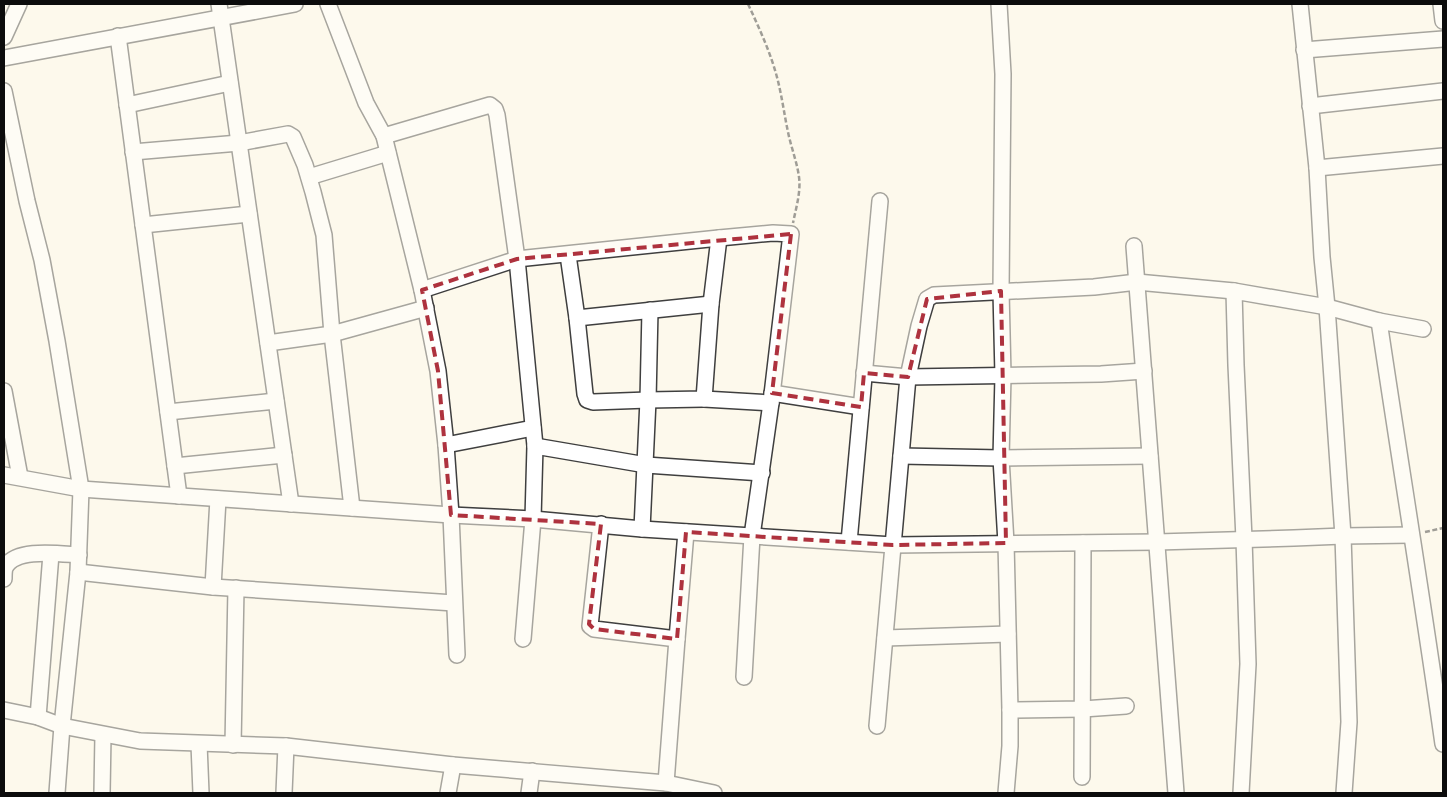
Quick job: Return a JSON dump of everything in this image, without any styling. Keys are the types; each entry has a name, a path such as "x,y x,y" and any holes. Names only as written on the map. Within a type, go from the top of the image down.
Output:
{"street":[{"path":"4,37 19,4"},
{"path":"4,58 118,36 220,10 295,4"},
{"path":"328,4 366,103 384,136 426,308 438,371 446,445 451,516 456,655"},
{"path":"998,4 1003,74 1001,291 1003,376 1001,458 1006,543 1010,710 1010,746 1006,793"},
{"path":"1300,4 1317,168 1343,536 1349,722 1344,793"},
{"path":"1441,4 1443,21"},
{"path":"220,10 291,504"},
{"path":"118,36 179,496"},
{"path":"1304,50 1443,39"},
{"path":"127,105 230,83"},
{"path":"4,91 27,201 42,260 81,489 78,572 57,793"},
{"path":"1310,106 1443,91"},
{"path":"384,136 490,105 497,115 517,259 535,446 533,519 524,640"},
{"path":"133,152 239,143 288,134 293,136 298,144 309,177 324,235 332,334 352,508"},
{"path":"309,177 388,153"},
{"path":"1317,168 1443,156"},
{"path":"848,542 880,201"},
{"path":"143,225 249,214"},
{"path":"422,290 517,259 773,233 791,234 772,398 752,536 744,678"},
{"path":"704,400 710,304 719,238"},
{"path":"1134,246 1176,793"},
{"path":"568,255 587,400 593,402 772,398 861,407"},
{"path":"877,726 908,377 920,319 927,299 934,295 1094,287 1137,282 1234,292 1327,307 1379,321 1424,329"},
{"path":"1234,292 1248,664 1241,793"},
{"path":"577,318 710,304"},
{"path":"268,343 332,334 426,308"},
{"path":"642,529 646,465 650,310"},
{"path":"1379,321 1427,628 1443,744"},
{"path":"864,373 908,377 1144,371"},
{"path":"4,391 20,477"},
{"path":"168,412 276,401"},
{"path":"446,445 533,428"},
{"path":"535,446 646,465 762,473"},
{"path":"175,466 284,455"},
{"path":"901,456 1001,458 1150,456"},
{"path":"4,475 81,489 893,545 1157,542 1411,535"},
{"path":"213,587 218,499"},
{"path":"600,524 590,626 594,629 677,639"},
{"path":"666,783 686,532"},
{"path":"1082,777 1083,543"},
{"path":"4,579 6,567 11,560 21,555 33,553 79,554"},
{"path":"38,717 51,554"},
{"path":"78,572 213,587 454,603"},
{"path":"233,745 236,588"},
{"path":"885,638 1008,634"},
{"path":"1010,710 1083,709 1126,706"},
{"path":"4,710 38,717 62,726 140,741 286,746 453,765 666,783 692,791 714,793"},
{"path":"102,793 103,735"},
{"path":"199,744 202,793"},
{"path":"284,793 286,746"},
{"path":"448,793 453,765"},
{"path":"529,793 532,771"}],"path":[{"path":"748,4 774,66 798,173 798,195 791,234"},
{"path":"1411,535 1443,528"}],"highlighted area":[{"path":"791,234 772,393 861,407 864,373 908,377 927,299 1001,291 1006,543 893,545 686,532 677,639 594,629 589,624 601,524 451,515 438,371 422,290 517,259"}]}
